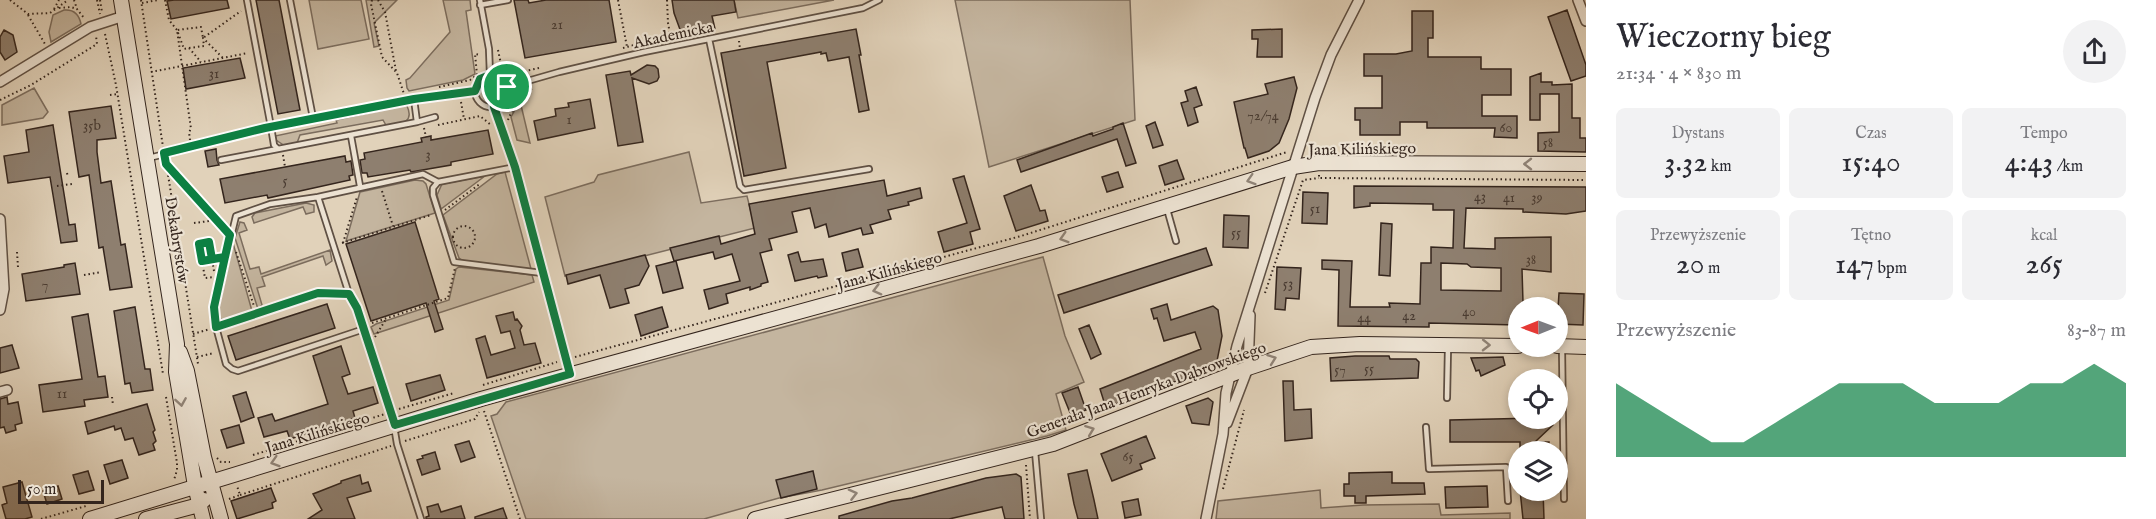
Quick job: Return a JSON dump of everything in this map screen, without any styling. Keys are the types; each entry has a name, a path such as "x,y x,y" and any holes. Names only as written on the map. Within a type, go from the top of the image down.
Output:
{"street":[{"name":"Dekabrystów","path":"121,0 177,344 176,372 195,486 203,519"},
{"path":"1206,519 1223,434 1230,375 1250,304 1331,55 1359,0"},
{"path":"1578,0 1586,21"},
{"path":"0,82 90,27 124,16"},
{"name":"Jana Kilińskiego","path":"90,519 211,481 391,419 570,374 1039,246 1293,167 1319,164 1586,164"},
{"path":"0,219 3,296 0,310"},
{"path":"1223,434 1248,368 1250,304"},
{"name":"Dekabrystów","path":"177,344 187,371 198,432 211,481 224,513"},
{"name":"Generała Jana Henryka Dąbrowskiego","path":"756,519 1053,444 1291,352 1334,344 1508,346"},
{"path":"1568,346 1586,347"},
{"path":"146,519 199,505 206,496 211,481"}],"lane":[{"path":"247,0 274,145 278,150"},
{"path":"290,0 313,118"},
{"path":"490,75 489,49 480,3 508,0"},
{"name":"Akademicka","path":"507,87 559,72 673,46 863,8 879,0"},
{"path":"709,39 740,186 744,190 869,169"},
{"path":"490,75 503,79 507,87 506,98 494,107 480,102 475,91 480,79 490,75"},
{"path":"148,158 313,118 414,99 475,91"},
{"path":"414,99 417,122"},
{"path":"494,107 515,167 570,374"},
{"path":"221,160 351,136 435,117"},
{"path":"351,136 360,186"},
{"path":"364,329 238,371 226,364 216,327 214,307 236,216 270,204 318,197 423,174 438,182 515,167"},
{"path":"438,182 433,188 433,195 454,262 542,273"},
{"path":"318,197 349,294 357,308 364,329 421,519"},
{"path":"1166,206 1176,241"},
{"path":"216,327 318,293 349,294"},
{"path":"1447,398 1448,345"},
{"path":"1559,357 1562,441"},
{"path":"1426,427 1429,469 1506,468 1508,501"},
{"path":"1035,449 1041,519"}],"path":[{"path":"10,0 28,14 46,46"},
{"path":"54,9 59,0"},
{"path":"28,14 47,14 68,0"},
{"path":"74,0 77,9 87,22"},
{"path":"99,0 102,15"},
{"path":"158,0 141,1 196,352"},
{"path":"165,0 169,20 177,30 184,49"},
{"path":"372,0 382,57 397,73"},
{"path":"378,0 385,12 397,73 404,94"},
{"path":"618,0 627,46"},
{"path":"667,0 668,23 673,46"},
{"path":"54,9 65,7 77,9"},
{"path":"203,38 241,11"},
{"path":"177,30 201,27 204,46 179,49"},
{"path":"105,30 118,94 163,374"},
{"path":"177,30 192,146"},
{"path":"0,100 31,85 97,44 95,33"},
{"path":"203,38 223,58"},
{"path":"189,48 201,62"},
{"path":"151,72 250,53"},
{"path":"501,64 507,75 519,73"},
{"path":"508,120 524,92"},
{"path":"110,95 118,94"},
{"path":"461,100 464,119"},
{"path":"424,128 426,137"},
{"path":"572,358 1021,236 1291,152"},
{"path":"283,154 285,167"},
{"path":"166,164 230,235 256,314"},
{"path":"1319,170 1319,178"},
{"path":"360,186 343,243 438,213 493,172"},
{"path":"1264,299 1303,180 1319,178 1586,180"},
{"path":"380,183 394,227"},
{"path":"57,186 72,184"},
{"path":"194,223 217,220"},
{"path":"467,226 472,230 474,237 470,246 463,247 454,242 453,235 460,227 467,226"},
{"path":"209,242 212,259 214,277 205,278 199,244 209,242"},
{"path":"16,252 18,267"},
{"path":"202,261 225,257"},
{"path":"364,329 369,324 448,298 454,262"},
{"path":"84,275 101,272"},
{"path":"374,339 386,319"},
{"path":"193,334 216,327"},
{"path":"197,357 223,351"},
{"path":"112,397 113,405"},
{"path":"166,397 177,470 175,479 170,483"},
{"path":"224,513 229,499 475,419 483,406 520,519"},
{"path":"1219,493 1224,488 1245,407"},
{"path":"250,456 391,419"},
{"path":"213,455 223,462 240,459"},
{"path":"1026,465 1030,519"},
{"path":"234,480 240,495"}],"shaded area":[{"path":"309,0 361,0 369,39 318,49"},
{"path":"366,0 397,0 374,23 379,46 374,47"},
{"path":"443,0 470,0 471,10 466,11 475,74 463,80 409,91 406,80 450,32"},
{"path":"734,0 834,0 738,18"},
{"path":"955,0 1130,0 1135,120 989,167"},
{"path":"64,10 76,13 81,24 51,42 49,32 53,15"},
{"path":"34,88 48,112 43,118 2,125 2,105"},
{"path":"520,101 530,143 517,140 511,117"},
{"path":"405,105 409,112 408,119 397,125 387,127 383,120 300,135 297,143 285,146 276,140 275,136"},
{"path":"689,152 701,203 747,196 755,228 565,276 545,197 594,182 598,175"},
{"path":"505,172 531,269 463,261 459,258 443,215 497,174"},
{"path":"485,176 441,209 437,195 442,184"},
{"path":"415,180 426,184 435,213 346,241 360,192"},
{"path":"306,203 314,205 314,212 306,214 303,207 254,223 252,217 255,213"},
{"path":"240,222 244,223 247,230 239,233 250,269 259,267 261,274 330,250 332,261 326,265 323,256 262,277 265,286 257,288 262,305 258,309 235,238"},
{"path":"233,243 252,311 223,320 219,317 218,311"},
{"path":"1043,257 1065,336 1084,382 1056,394 1066,430 822,490 779,498 704,519 526,519 491,416 497,414 506,402"},
{"path":"459,267 532,275 534,282 374,334 371,327 376,324 449,300 456,269"},
{"path":"1320,490 1321,508 1439,504 1441,515 1510,513 1510,519 1216,519 1218,501"}],"building":[{"path":"227,0 229,8 171,19 167,1"},
{"path":"256,0 279,0 300,110 278,114"},
{"path":"514,0 528,0 529,3 546,0 609,0 616,42 525,58"},
{"path":"672,0 734,0 736,12 712,16 715,29 682,35"},
{"path":"1567,10 1586,65 1586,76 1571,81 1548,17"},
{"path":"1412,11 1433,11 1433,38 1428,38 1428,57 1481,57 1481,69 1511,69 1511,95 1482,95 1482,116 1517,116 1517,138 1494,137 1495,128 1427,128 1427,122 1400,122 1400,135 1360,135 1360,120 1355,120 1355,108 1382,108 1382,76 1364,76 1364,54 1396,54 1412,51"},
{"path":"856,29 869,110 859,112 849,57 828,61 826,53 821,54 821,52 767,62 786,168 744,176 721,53"},
{"path":"1282,29 1282,57 1257,57 1258,39 1252,39 1252,30"},
{"path":"4,30 13,35 17,52 5,60 0,52 0,37"},
{"path":"240,58 245,78 186,89 183,68"},
{"path":"647,65 658,69 657,81 649,84 632,78 643,142 618,146 606,75 630,71 631,75"},
{"path":"1541,73 1541,82 1552,82 1552,85 1572,84 1572,118 1580,118 1580,138 1586,138 1586,152 1538,151 1538,133 1559,132 1559,94 1540,94 1540,120 1530,120 1530,77"},
{"path":"1294,77 1297,88 1289,119 1279,143 1269,151 1248,158 1234,102 1268,94 1265,84"},
{"path":"1196,87 1202,105 1194,108 1198,122 1188,126 1181,103 1188,101 1185,91"},
{"path":"590,99 595,128 538,140 534,121 556,116 555,109 569,107 568,103"},
{"path":"111,106 116,138 97,140 97,152 101,183 111,181 121,245 125,244 132,287 110,290 103,247 99,248 89,175 79,177 69,112"},
{"path":"1155,122 1163,145 1153,148 1146,126"},
{"path":"1123,123 1136,163 1126,166 1117,139 1021,172 1017,160 1092,133 1093,136"},
{"path":"53,125 69,225 75,224 77,241 61,243 50,177 8,183 4,156 29,152 26,130"},
{"path":"488,130 493,154 411,172 410,170 368,177 367,173 362,173 360,160 365,159 364,153 422,142 421,138 431,136 431,140"},
{"path":"216,149 219,165 208,167 205,151"},
{"path":"345,156 346,162 351,161 353,175 349,176 350,180 268,198 267,195 225,203 220,179"},
{"path":"1177,160 1184,179 1165,185 1159,166"},
{"path":"1118,172 1123,187 1107,192 1102,177"},
{"path":"964,176 980,229 970,232 973,244 944,252 938,232 967,223 953,179"},
{"path":"884,180 887,196 920,188 922,198 908,202 909,205 888,210 891,219 870,225 873,233 863,235 861,228 829,237 826,224 815,228 810,208 792,212 797,232 769,239 772,250 760,253 768,282 750,290 750,287 726,294 728,303 709,309 704,290 740,281 732,254 715,259 713,252 674,261 670,248 719,236 721,244 755,234 749,204"},
{"path":"1031,185 1040,211 1045,210 1048,221 1016,231 1004,196"},
{"path":"1354,186 1586,187 1586,211 1566,214 1523,212 1523,209 1466,208 1464,248 1495,249 1495,238 1551,237 1551,272 1522,269 1523,297 1508,297 1508,325 1429,323 1429,327 1338,326 1339,270 1322,269 1322,260 1352,261 1350,307 1390,307 1389,303 1420,304 1421,263 1431,263 1431,247 1453,248 1454,210 1433,210 1433,204 1370,203 1370,206 1354,208","holes":["1441,263 1467,264 1471,267 1501,268 1501,291 1441,290"]},
{"path":"1303,192 1328,193 1327,224 1302,223"},
{"path":"1224,215 1249,216 1248,248 1223,247"},
{"path":"415,222 439,299 434,301 443,329 435,332 426,303 371,321 346,244"},
{"path":"1381,223 1392,224 1390,276 1379,275"},
{"path":"1206,248 1212,265 1064,313 1058,295"},
{"path":"858,249 863,267 846,271 842,253"},
{"path":"798,252 801,262 823,259 827,276 795,281 788,255"},
{"path":"645,255 649,266 639,285 625,289 629,303 610,308 600,275 568,284 566,275"},
{"path":"676,261 683,288 663,293 656,266"},
{"path":"75,263 80,294 26,301 22,274"},
{"path":"1277,267 1301,268 1299,299 1286,298 1285,310 1275,309"},
{"path":"1559,293 1584,294 1583,325 1568,324 1568,297 1559,297"},
{"path":"327,304 335,328 236,360 228,336"},
{"path":"1167,304 1171,320 1213,306 1218,310 1222,336 1216,366 1106,408 1100,389 1201,349 1195,332 1164,341 1157,318 1154,319 1151,309"},
{"path":"135,307 145,369 150,369 153,390 132,393 130,383 125,384 114,311"},
{"path":"662,307 668,327 641,336 635,315"},
{"path":"513,312 515,320 517,319 522,326 520,330 524,345 535,343 541,363 487,378 476,339 485,336 491,355 515,348 510,331 501,333 496,316"},
{"path":"88,314 98,377 105,376 108,397 84,400 85,406 43,412 39,385 82,379 72,317"},
{"path":"1089,325 1101,354 1091,359 1079,329"},
{"path":"12,345 19,368 0,373 0,348"},
{"path":"341,346 350,374 342,377 348,394 373,387 378,403 353,411 355,418 290,439 287,431 264,437 258,418 272,414 275,421 328,404 313,356"},
{"path":"1355,356 1416,359 1419,362 1418,378 1331,381 1330,358"},
{"path":"1503,357 1505,365 1481,376 1479,370 1476,371 1471,358"},
{"path":"440,375 445,390 411,401 406,384"},
{"path":"1283,381 1293,381 1294,410 1311,409 1312,438 1285,441"},
{"path":"1078,387 1086,410 1071,415 1062,393"},
{"path":"246,392 254,417 241,422 233,396"},
{"path":"7,397 8,404 18,402 22,423 15,425 16,430 6,433 4,427 0,428 0,399"},
{"path":"1208,398 1213,402 1209,425 1192,423 1186,406"},
{"path":"147,404 155,430 153,432 156,441 153,444 155,450 139,455 133,438 125,440 121,428 115,430 114,426 88,434 85,422"},
{"path":"1508,419 1508,429 1549,429 1536,441 1450,442 1450,420"},
{"path":"239,425 244,443 227,448 221,430"},
{"path":"1146,436 1155,458 1140,464 1142,469 1112,481 1101,454"},
{"path":"469,441 475,457 461,462 455,445"},
{"path":"435,452 440,469 422,475 417,460"},
{"path":"122,460 128,478 110,484 104,465"},
{"path":"1087,470 1098,519 1078,519 1074,504 1068,474"},
{"path":"88,471 94,490 79,494 73,475"},
{"path":"813,471 817,489 781,498 776,480"},
{"path":"1392,472 1392,483 1424,483 1425,494 1366,496 1366,503 1355,503 1355,496 1344,496 1344,484 1349,484 1349,473"},
{"path":"1016,474 1021,477 1024,519 1005,519 1002,507 949,519 839,519 839,516 892,501 912,498 986,478"},
{"path":"360,475 362,484 368,482 371,491 347,498 355,519 308,519 322,510 313,494"},
{"path":"22,482 32,517 6,519 2,505 7,503 3,487"},
{"path":"58,486 62,499 47,504 43,491"},
{"path":"1487,486 1488,507 1446,508 1445,487"},
{"path":"271,488 276,501 272,503 273,508 237,519 231,501"},
{"path":"1138,499 1141,515 1125,518 1122,502"},
{"path":"1521,501 1543,501 1544,519 1523,519"},
{"path":"438,504 441,512 461,506 465,519 426,519 429,516 427,507"},
{"path":"503,508 507,519 475,519 475,517"}],"route":[{"path":"507,87 503,79 490,75 480,79 475,91 414,99 265,128 164,153 166,164 230,235 225,257 212,259 209,242 199,244 202,261 225,257 214,307 216,327 318,293 349,294 357,308 395,425 570,374 515,167 494,107 506,98 507,87"}]}
